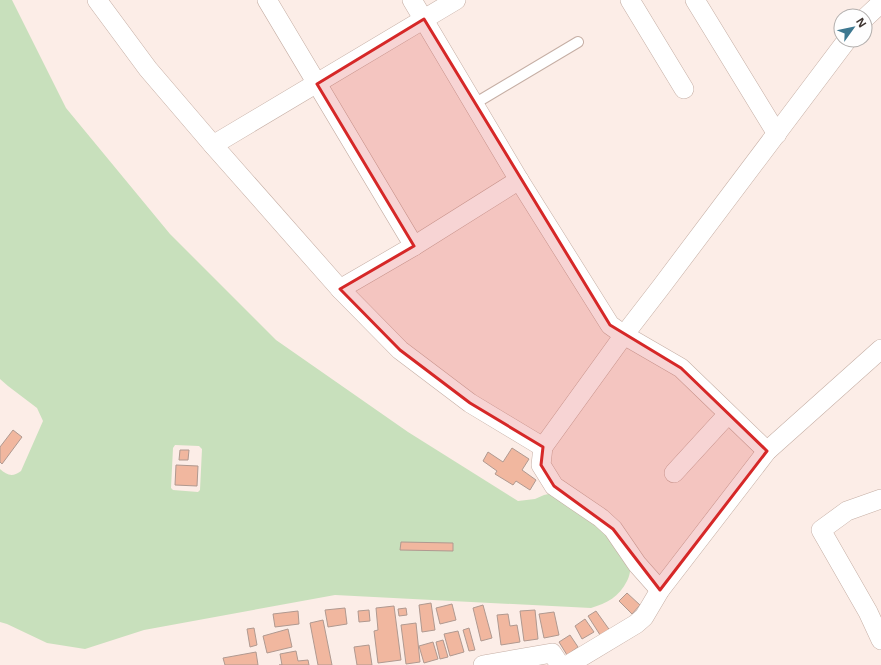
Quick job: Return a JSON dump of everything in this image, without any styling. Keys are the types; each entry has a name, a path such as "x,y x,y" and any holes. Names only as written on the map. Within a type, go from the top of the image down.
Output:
{"street":[{"path":"97,0 148,69 213,145 340,289 400,350 470,403 543,447"},
{"path":"267,0 414,246"},
{"path":"412,0 519,180 610,325 624,335 681,368 767,451"},
{"path":"213,145 456,0"},
{"path":"630,0 684,88"},
{"path":"695,0 777,134"},
{"path":"873,10 881,3"},
{"path":"660,590 637,564 613,529 601,518 554,486 541,465 543,447 624,335 841,48"},
{"path":"340,289 414,246 519,180"},
{"path":"568,665 636,624 644,617 660,590 767,451 881,349"},
{"path":"674,473 728,414"},
{"path":"881,499 847,511 821,530 868,612 881,640"},
{"path":"484,665 552,652 560,665"}],"lane":[{"path":"474,104 578,42"}],"highlighted area":[{"path":"424,19 610,325 681,368 767,451 660,590 613,529 554,486 541,465 543,447 470,403 400,350 340,289 414,246 317,84"}],"green space":[{"path":"0,0 12,0 66,108 170,234 276,340 408,432 518,501 535,499 553,493 606,528 631,566 629,577 624,587 612,599 591,608 335,595 144,630 85,649 47,643 0,622 0,469 10,475 21,471 43,421 37,408 0,379","holes":["175,445 199,446 202,449 200,490 198,492 173,490 171,488 173,448"]}],"building":[{"path":"13,430 22,437 2,464 0,462 0,447"},
{"path":"512,448 529,459 522,470 536,480 530,490 516,481 513,485 495,474 497,471 483,461 488,452 503,462"},
{"path":"180,450 189,450 188,460 179,460"},
{"path":"176,465 198,466 197,486 175,485"},
{"path":"401,542 453,543 453,551 400,550"},
{"path":"627,593 640,605 632,614 619,601"},
{"path":"431,603 435,630 422,632 419,605"},
{"path":"452,604 456,620 440,624 436,608"},
{"path":"483,605 492,638 481,641 473,608"},
{"path":"394,606 401,660 378,663 374,631 378,630 376,608"},
{"path":"345,608 347,624 328,627 325,610"},
{"path":"406,608 407,615 399,616 398,609"},
{"path":"369,610 370,621 359,622 358,611"},
{"path":"535,610 538,639 524,641 520,611"},
{"path":"298,611 299,624 275,627 273,614"},
{"path":"596,611 611,632 602,638 588,616"},
{"path":"554,612 559,635 544,638 539,614"},
{"path":"508,614 510,626 517,625 520,642 501,645 497,615"},
{"path":"585,619 594,632 582,639 575,626"},
{"path":"323,620 332,665 318,665 310,623"},
{"path":"416,623 420,662 406,664 401,625"},
{"path":"254,628 257,645 250,647 247,629"},
{"path":"469,628 475,650 469,651 463,630"},
{"path":"288,629 292,647 267,653 263,636"},
{"path":"458,631 464,652 450,656 444,634"},
{"path":"570,635 578,647 567,655 559,642"},
{"path":"443,640 448,657 440,659 436,642"},
{"path":"433,642 438,659 424,663 419,646"},
{"path":"369,645 372,665 357,665 354,647"},
{"path":"296,651 298,661 308,660 309,665 282,665 280,654"},
{"path":"256,652 258,665 225,665 223,658"}]}
